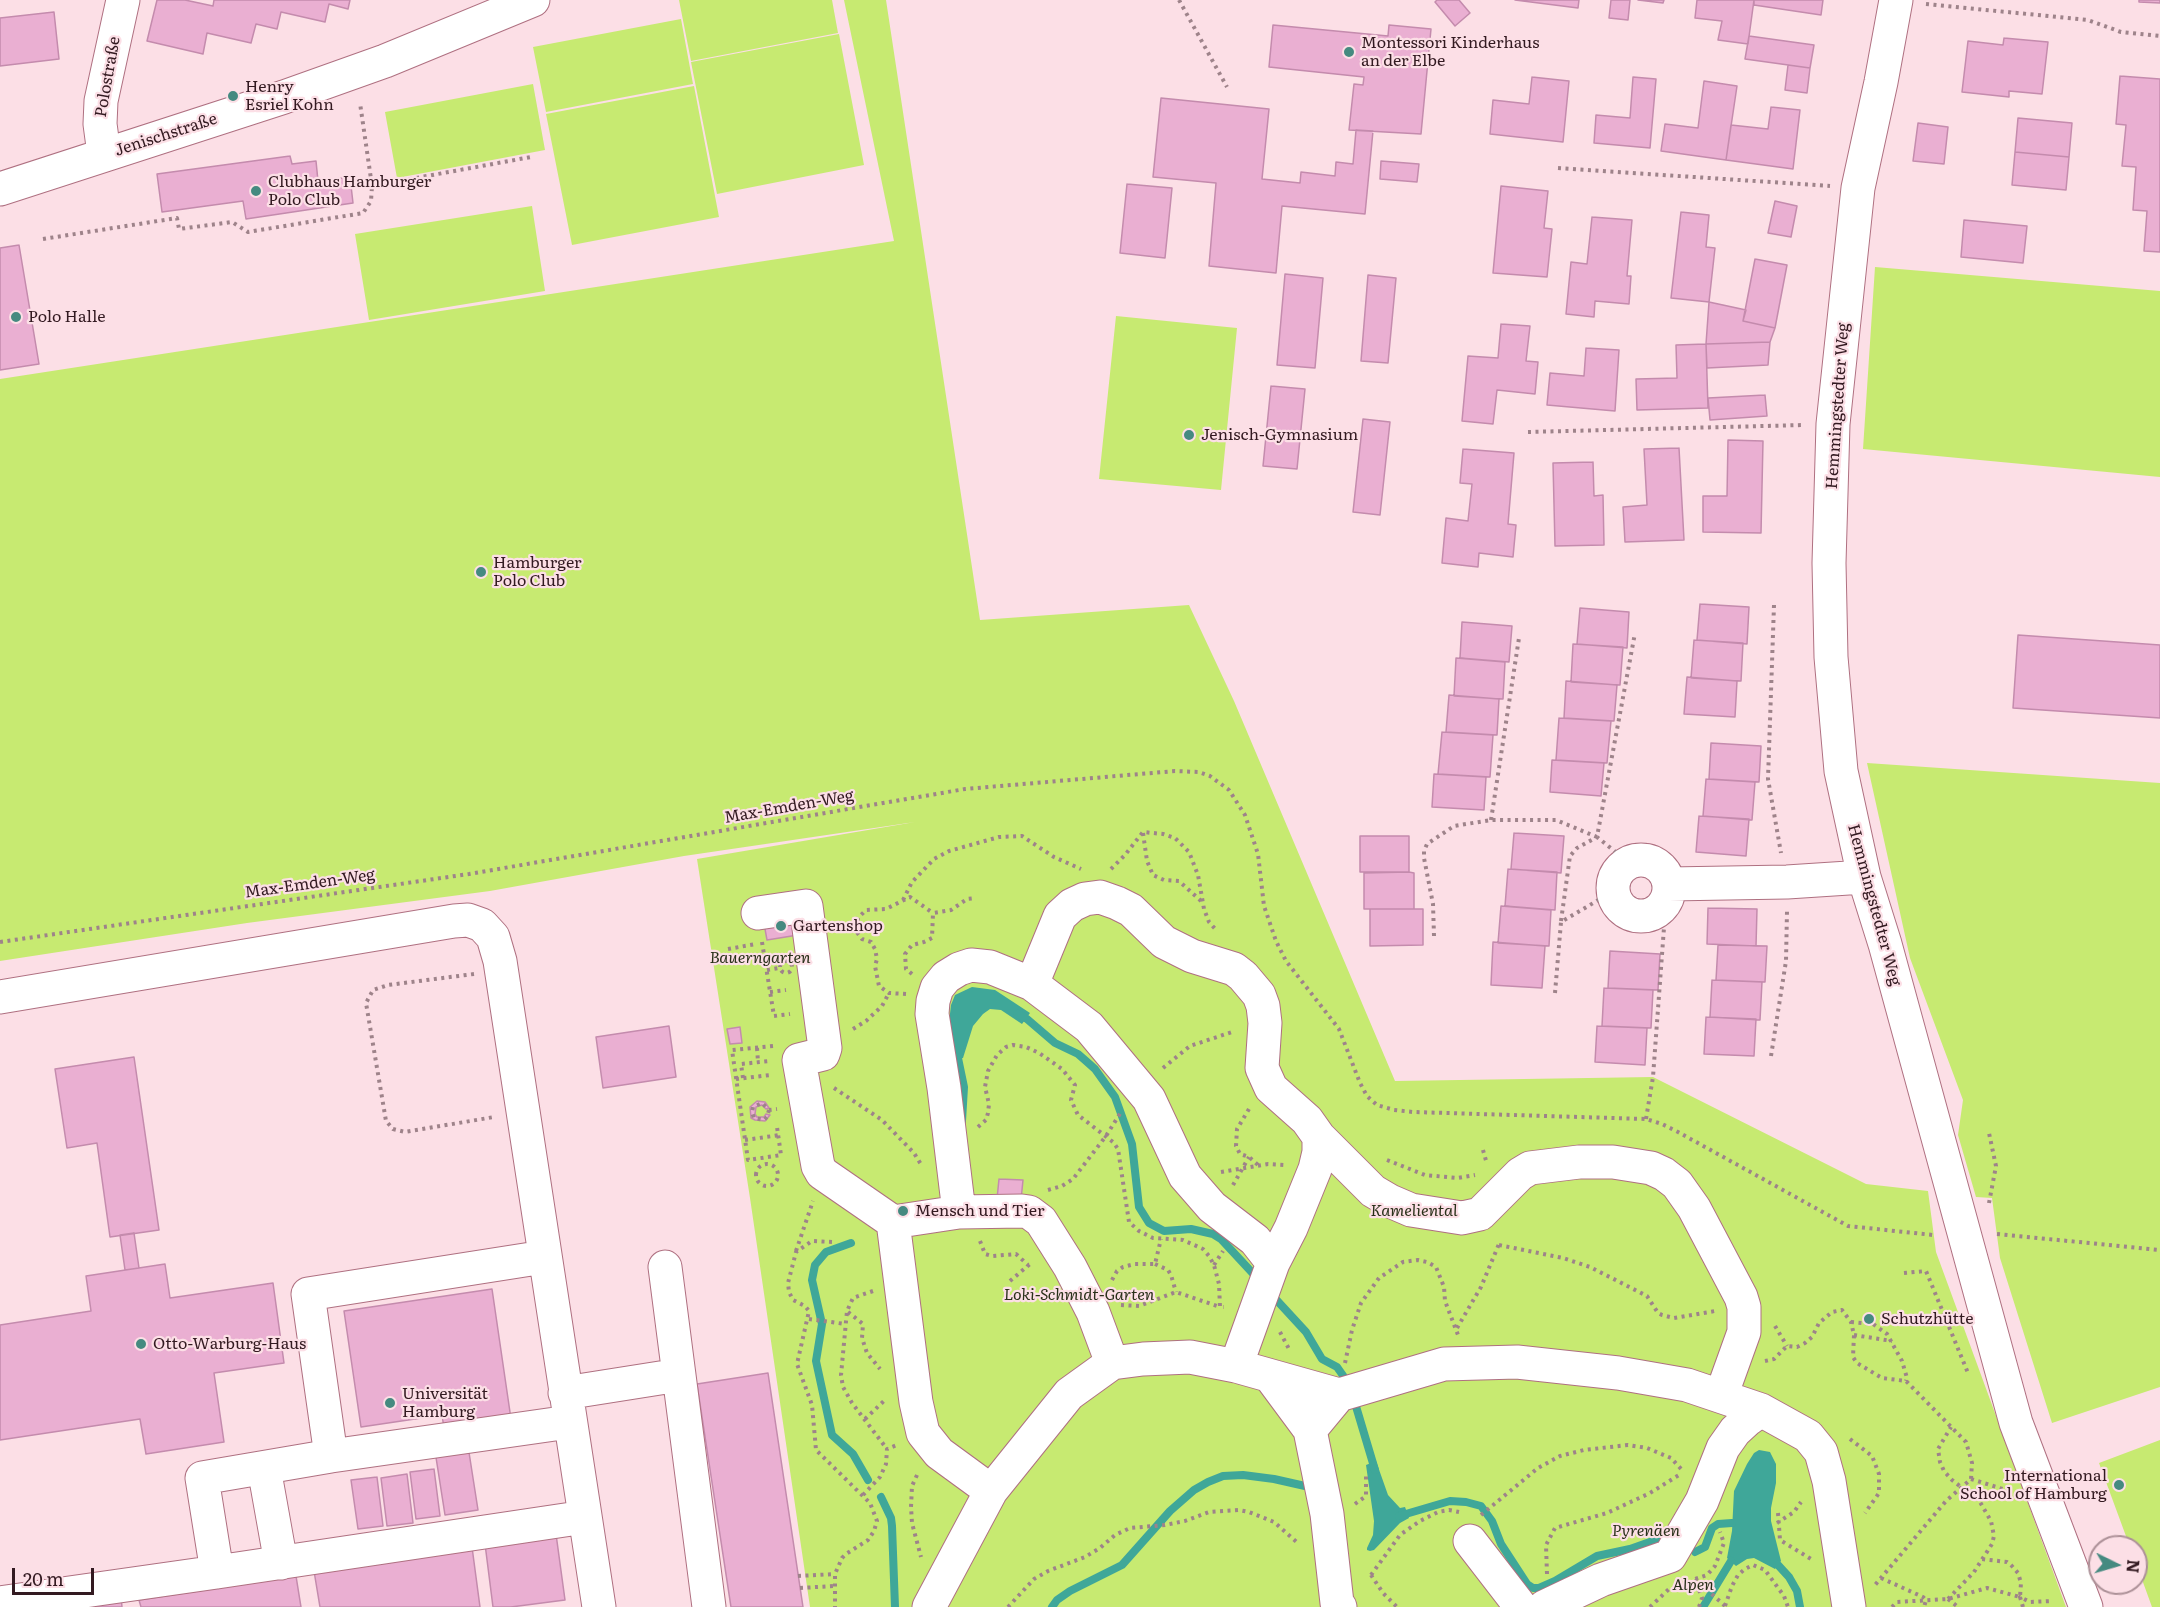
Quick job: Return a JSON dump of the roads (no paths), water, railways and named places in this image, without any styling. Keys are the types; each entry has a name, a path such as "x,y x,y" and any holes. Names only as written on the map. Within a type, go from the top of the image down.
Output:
{"street":[{"name":"Polostraße","path":"104,154 100,124 102,101 123,0"},
{"name":"Jenischstraße","path":"0,189 284,97 385,61 532,0"},
{"name":"Hemmingstedter Weg","path":"1896,0 1858,188 1833,424 1829,563 1830,657 1841,771 1864,877 1885,944 2016,1423 2071,1604"},
{"path":"1646,860 1662,868 1667,893 1653,914 1635,916 1620,908 1612,892 1615,875 1628,862 1646,860"},
{"path":"1667,893 1864,877"},
{"path":"1032,984 1060,916 1072,904 1084,899 1100,897 1131,910 1164,942 1192,956 1234,969 1259,995 1263,1006 1265,1023 1262,1068 1270,1088 1307,1120 1332,1159 1373,1191 1411,1210 1462,1218 1480,1214 1520,1174 1530,1168 1587,1161 1652,1168 1677,1184 1689,1201 1741,1297 1744,1307 1744,1332 1721,1396"},
{"path":"760,928 806,906 825,1047 823,1054 799,1060 785,1105 822,1173 893,1222 967,1222 1022,1210 1034,1215 1056,1241 1100,1307 1112,1363"},
{"path":"0,997 453,921 468,920 482,925 492,937 501,971 599,1607"},
{"path":"967,1222 932,1014 937,988 946,977 958,969 971,965 990,967 1032,984 1089,1027 1129,1101 1149,1098 1185,1176 1212,1207 1255,1240 1272,1266"},
{"path":"1236,1366 1272,1266 1291,1228 1332,1159"},
{"path":"893,1222 916,1402 923,1433 939,1453 991,1491"},
{"path":"332,1456 308,1294 544,1257"},
{"path":"665,1267 709,1607"},
{"path":"933,1600 991,1491 1069,1394 1112,1363 1190,1357 1236,1366 1270,1376 1331,1383 1444,1364 1517,1362 1618,1373 1687,1385 1761,1410 1808,1436 1821,1452 1829,1480 1843,1567 1859,1599"},
{"path":"217,1572 202,1478 332,1456 567,1408 679,1375"},
{"path":"1270,1376 1310,1430 1327,1514 1333,1600"},
{"path":"1310,1430 1331,1383"},
{"path":"1474,1529 1544,1598 1670,1557 1702,1501 1723,1448 1735,1431 1761,1410"},
{"path":"264,1468 281,1563"},
{"path":"0,1603 585,1517"}],"waterway":[{"path":"1018,1014 1055,1043 1078,1054 1095,1069 1115,1097 1132,1144 1139,1207 1149,1223 1164,1231 1191,1229 1213,1234 1221,1239 1259,1280"},
{"path":"960,1048 958,1058 964,1087 962,1121"},
{"path":"851,1243 826,1252 815,1265 812,1280 822,1324 816,1361 832,1435 853,1454 868,1480"},
{"path":"1271,1294 1306,1332 1322,1359 1337,1367 1349,1384"},
{"path":"1355,1403 1375,1470"},
{"path":"1052,1607 1057,1600 1070,1591 1122,1565 1170,1511 1194,1490 1208,1482 1223,1476 1243,1475 1305,1486"},
{"path":"881,1497 891,1518 895,1607"},
{"path":"1399,1516 1450,1501 1481,1506 1492,1521 1501,1544 1527,1584 1533,1588 1539,1588 1555,1581 1597,1556 1630,1549 1664,1537"},
{"path":"1695,1552 1705,1547 1712,1528 1718,1524 1732,1523"},
{"path":"1703,1607 1731,1561"},
{"path":"1778,1565 1789,1577 1797,1591 1800,1607"}],"place":[{"name":"Montessori Kinderhaus an der Elbe","path":"1349,52"},
{"name":"Henry Esriel Kohn","path":"233,96"},
{"name":"Clubhaus Hamburger Polo Club","path":"256,191"},
{"name":"Polo Halle","path":"16,317"},
{"name":"Jenisch-Gymnasium","path":"1189,435"},
{"name":"Hamburger Polo Club","path":"481,572"},
{"name":"Gartenshop","path":"781,926"},
{"name":"Mensch und Tier","path":"903,1211"},
{"name":"Schutzhütte","path":"1869,1319"},
{"name":"Otto-Warburg-Haus","path":"141,1344"},
{"name":"Universität Hamburg","path":"390,1403"},
{"name":"International School of Hamburg","path":"2119,1485"}],"park label":[{"name":"Bauerngarten","path":"760,958"},
{"name":"Kameliental","path":"1414,1211"},
{"name":"Loki-Schmidt-Garten","path":"1079,1295"},
{"name":"Pyrenäen","path":"1646,1531"},
{"name":"Alpen","path":"1693,1585"}]}
